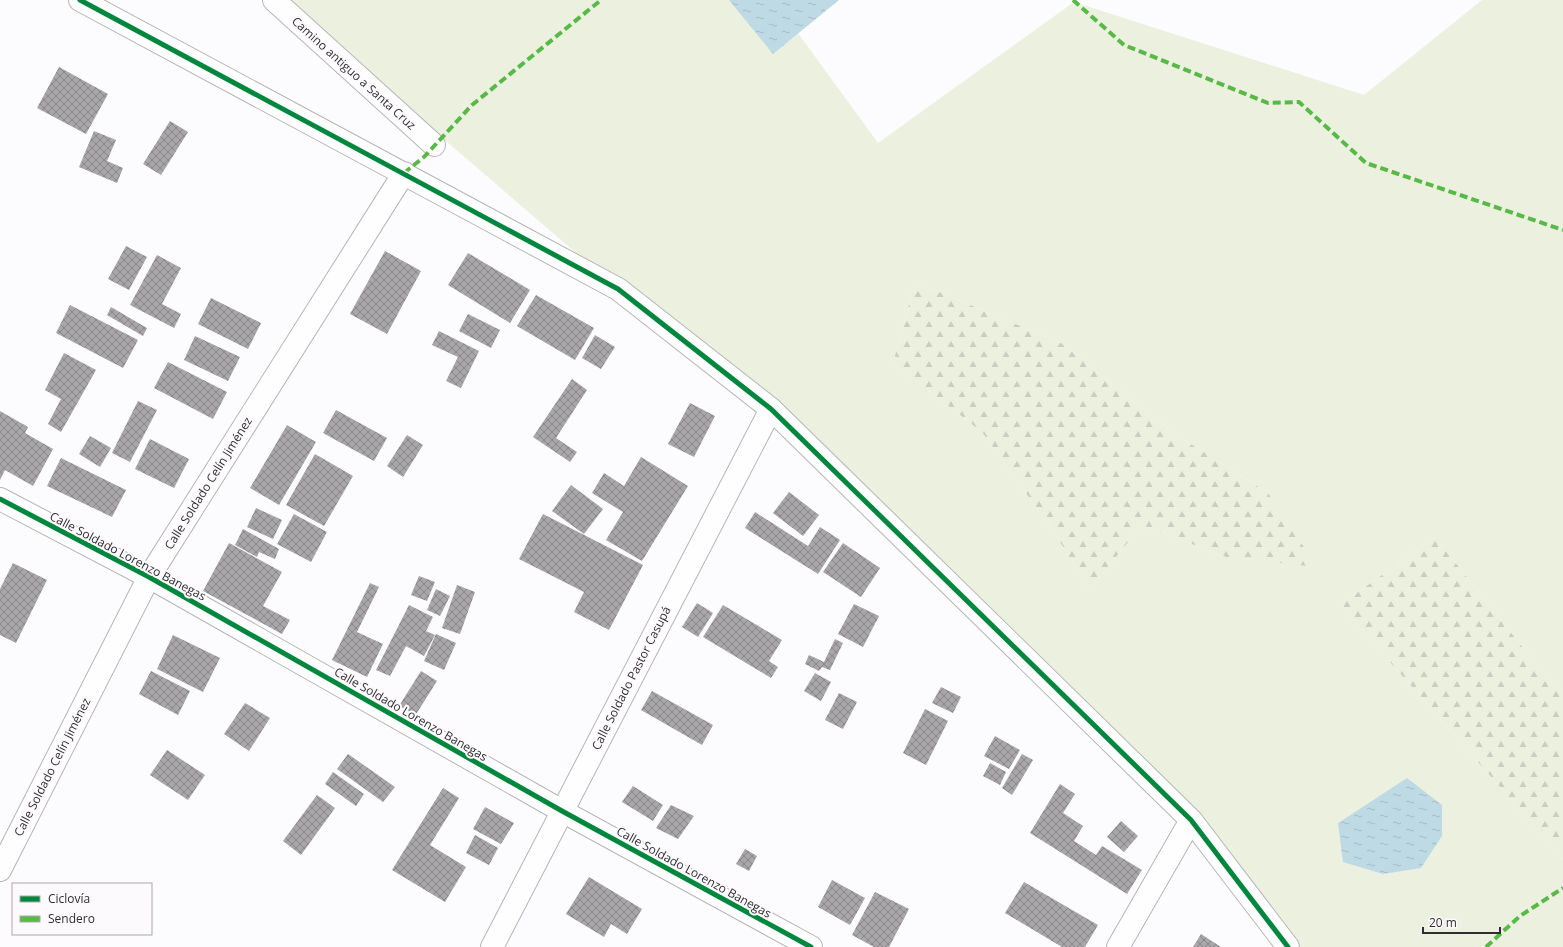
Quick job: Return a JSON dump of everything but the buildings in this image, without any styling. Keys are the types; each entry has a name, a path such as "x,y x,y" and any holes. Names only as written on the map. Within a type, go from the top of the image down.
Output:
{"street":[{"path":"80,0 618,289 771,409 1191,820 1288,947"},
{"name":"Camino antiguo a Santa Cruz","path":"274,0 434,145"},
{"name":"Calle Soldado Celín Jiménez","path":"0,870 149,577 404,173"},
{"name":"Calle Soldado Pastor Casupá","path":"492,947 771,409"},
{"name":"Calle Soldado Lorenzo Banegas","path":"0,499 149,577 562,811 811,947"},
{"path":"1118,947 1191,820"}],"green space":[{"path":"282,0 780,0 784,14 878,143 1074,2 1364,95 1482,0 1563,0 1563,698 1435,537 1340,605 1563,859 1563,947 1288,947 1191,820 771,409 618,289","holes":["915,282 1061,343 1172,432 1268,493 1226,557 1142,525 1090,589 1051,528 982,432 893,363","1408,778 1442,836 1338,823"]},
{"path":"915,282 1061,343 1172,432 1268,493 1317,567 1226,557 1142,525 1090,589 1051,528 982,432 893,363"},
{"path":"1435,537 1563,698 1563,859 1340,605"}],"water":[{"path":"729,0 839,0 773,54"},
{"path":"1407,778 1442,805 1442,836 1421,868 1383,874 1343,862 1338,823"}],"marked path":[{"path":"404,173 424,157 472,105 601,0"},
{"path":"1073,0 1124,45 1268,103 1299,102 1366,163 1563,230"},
{"path":"1486,947 1520,916 1563,888"}],"cycle path":[{"path":"80,0 618,289 771,409 1191,820 1288,947"},
{"path":"0,499 149,577 562,811 811,947"}]}
